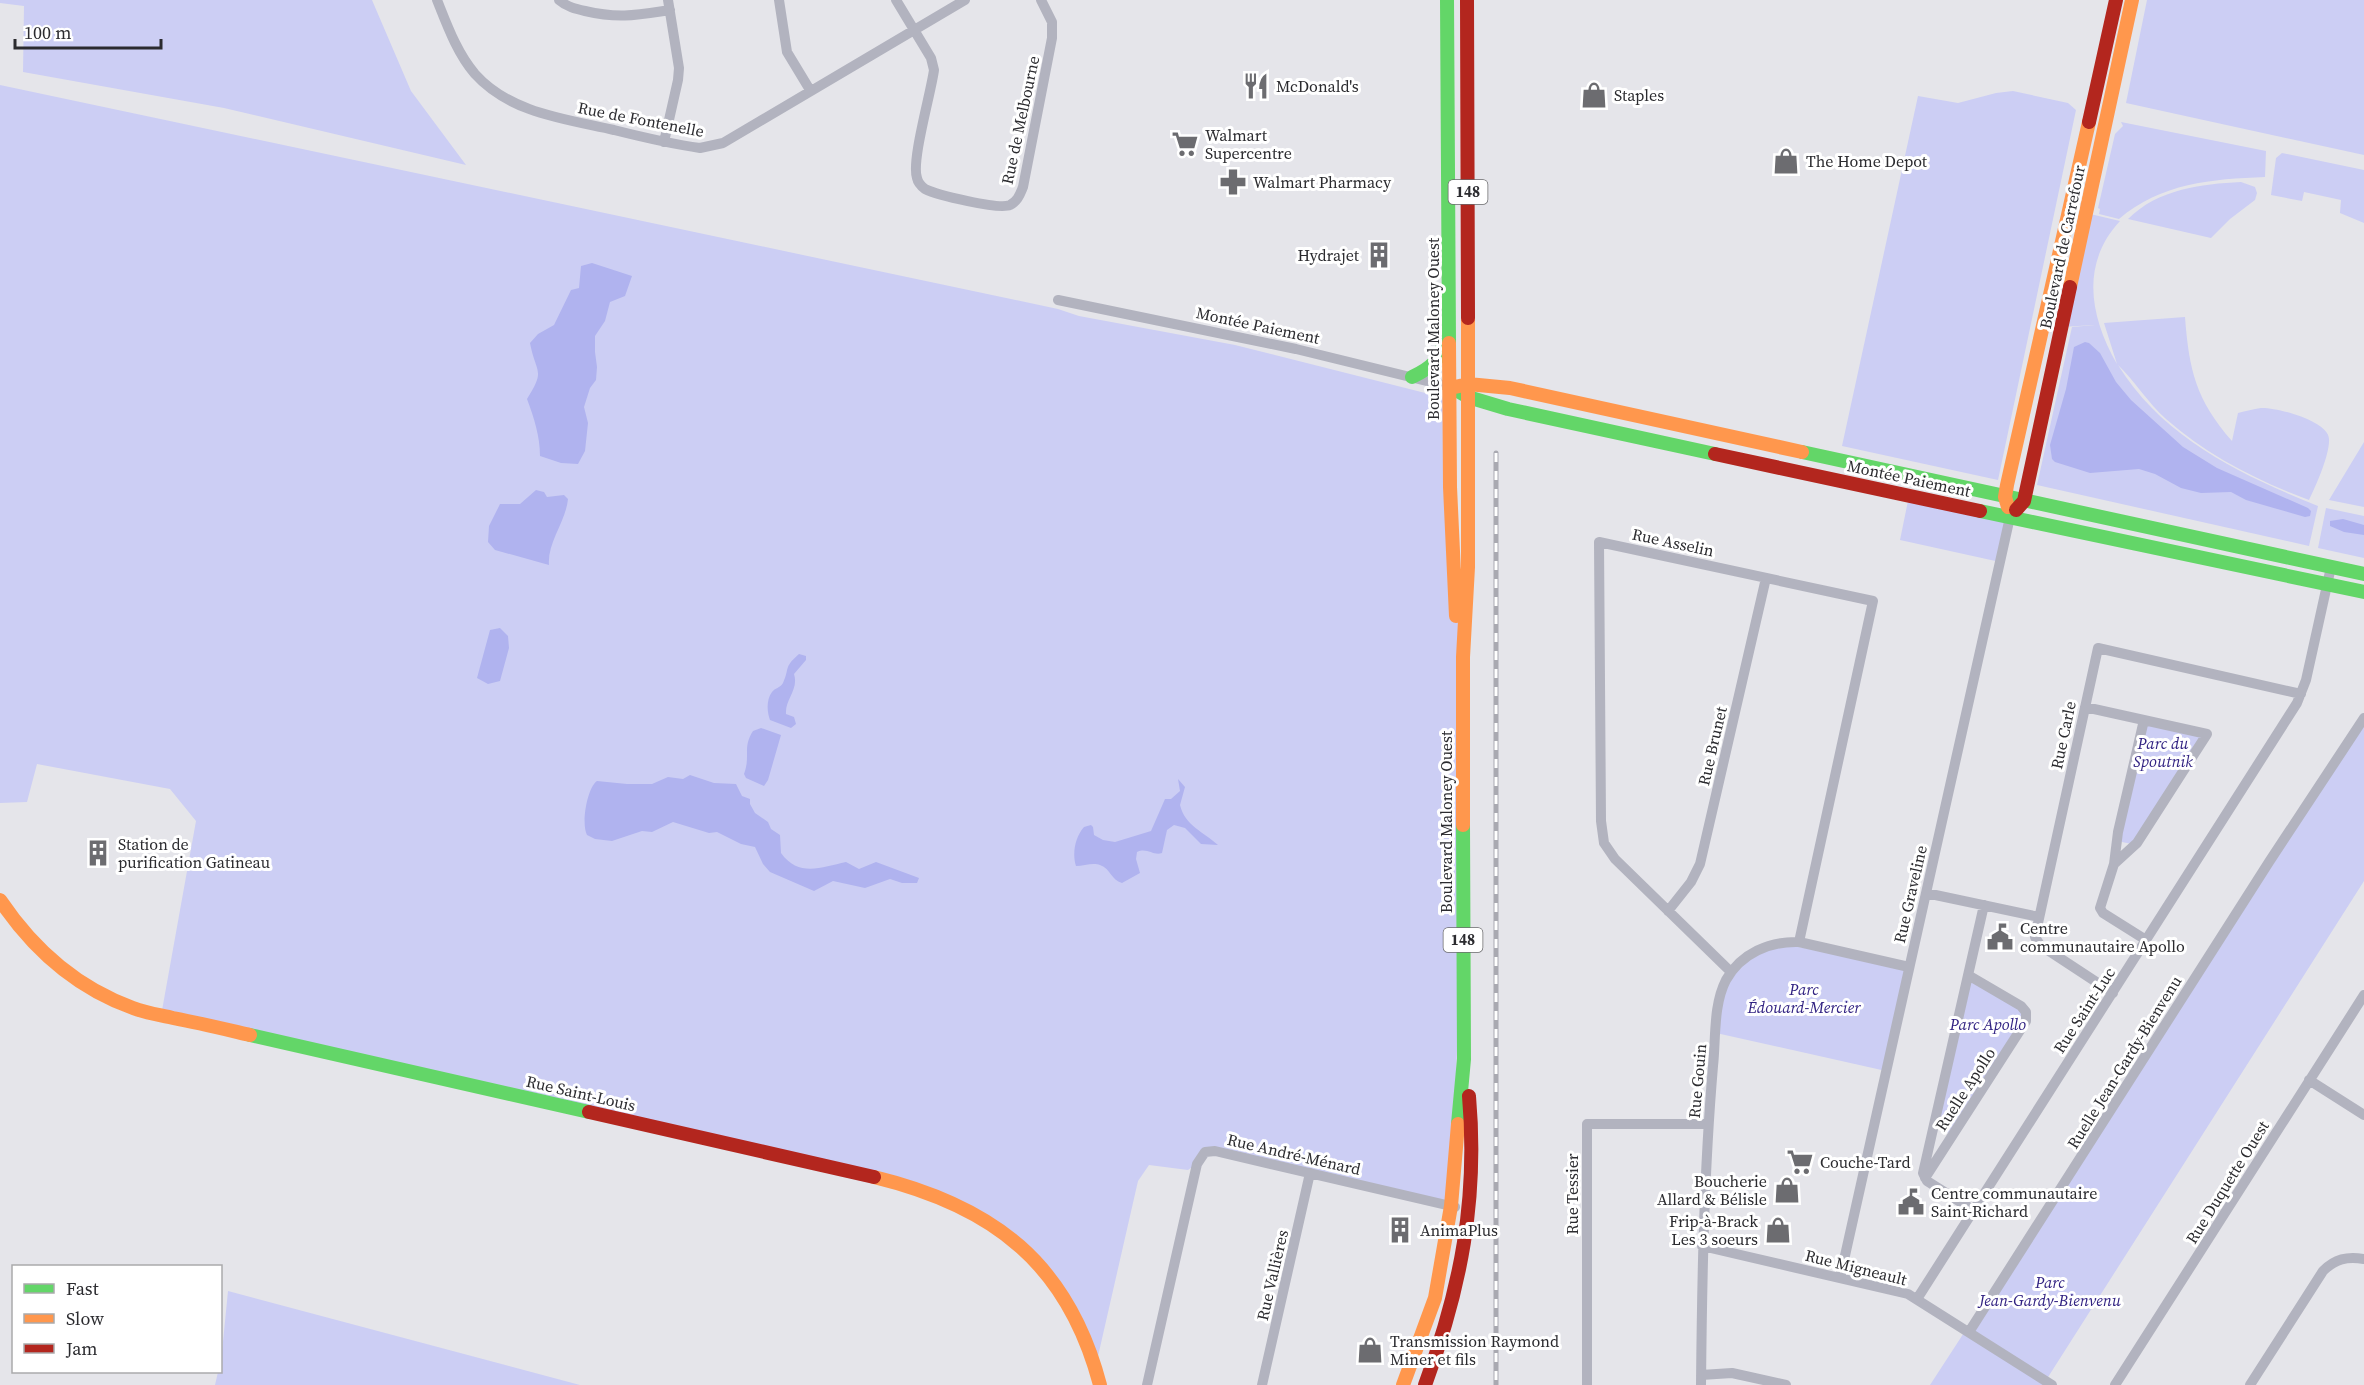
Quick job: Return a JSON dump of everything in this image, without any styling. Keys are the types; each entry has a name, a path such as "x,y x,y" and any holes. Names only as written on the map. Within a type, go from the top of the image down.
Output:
{"main road":[{"name":"Boulevard Maloney Ouest","path":"1447,0 1451,387 1450,535 1455,609 1463,657"},
{"name":"Boulevard Maloney Ouest","path":"1403,1385 1435,1298 1444,1253 1451,1206 1464,1059 1463,657 1468,567 1467,0"},
{"name":"Boulevard de Carrefour","path":"2005,497 2116,0"},
{"name":"Boulevard de Carrefour","path":"2024,501 2132,0"},
{"path":"1412,377 1431,369 1441,357 1450,301"},
{"name":"Montée Paiement","path":"1451,387 1468,391 1502,408 2364,592"},
{"name":"Montée Paiement","path":"1468,391 1510,388 2364,574"},
{"path":"2005,497 2010,517"},
{"path":"2010,517 2024,501"},
{"name":"Rue Saint-Louis","path":"0,900 27,937 55,964 104,997 135,1008 837,1168 905,1186 955,1203 982,1218 1007,1236 1028,1254 1052,1281 1071,1307 1086,1336 1100,1385"},
{"name":"Boulevard Maloney Ouest","path":"1425,1385 1449,1320 1470,1211 1471,1110 1464,1059"}],"street":[{"name":"Rue de Fontenelle","path":"437,0 465,61 483,81 505,98 545,114 700,148 716,146 965,0"},
{"path":"559,0 574,9 606,16 624,17 669,5 679,68 664,141"},
{"path":"778,0 787,52 810,90"},
{"name":"Rue de Melbourne","path":"896,0 912,30 931,58 934,70 916,163 916,176 919,182 922,187 934,192 1000,207 1017,200 1023,187 1052,38 1050,14 1041,0"},
{"name":"Montée Paiement","path":"1058,300 1296,349 1451,387"},
{"name":"Rue Graveline","path":"1840,1278 2010,517"},
{"name":"Rue Asselin","path":"1731,972 1615,859 1608,851 1602,833 1599,542 1873,601 1799,942"},
{"name":"Rue Saint-Luc","path":"1917,1299 2301,694 2331,567"},
{"name":"Rue Brunet","path":"1668,911 1691,882 1700,864 1766,578"},
{"name":"Rue Carle","path":"2113,993 2037,942 2035,932 2098,648 2301,694"},
{"path":"2085,707 2207,734 2137,843 2114,864"},
{"name":"Ruelle Jean-Gardy-Bienvenu","path":"1969,1332 2269,862 2364,718"},
{"path":"2144,720 2118,832 2114,864 2100,908 2103,913 2146,940"},
{"path":"1926,893 2039,917"},
{"name":"Ruelle Apollo","path":"1925,1178 1923,1173 1984,905"},
{"name":"Rue Gouin","path":"1701,1380 1702,1246 1708,1124 1719,1004 1725,982 1731,972 1749,955 1768,945 1799,942 1910,967"},
{"name":"Ruelle Apollo","path":"1925,1178 2026,1022 2025,1012 2021,1006 1968,975"},
{"name":"Rue Duquette Ouest","path":"2115,1385 2364,995"},
{"path":"2310,1080 2364,1115"},
{"name":"Rue Tessier","path":"1587,1385 1587,1124 1708,1124"},
{"name":"Rue André-Ménard","path":"1147,1385 1198,1159 1205,1152 1215,1151 1470,1211"},
{"name":"Rue Vallières","path":"1262,1385 1310,1173"},
{"path":"1925,1178 1974,1210"},
{"name":"Rue Migneault","path":"1702,1246 1908,1294 2052,1385"},
{"path":"2250,1385 2323,1271 2336,1260 2351,1257 2364,1259"},
{"path":"1701,1380 1731,1373 1786,1385"}],"green space":[{"path":"0,0 372,0 411,91 466,165 224,108 23,72 24,6 0,3"},
{"path":"2147,0 2364,0 2364,155 2126,103"},
{"path":"0,85 1058,309 1079,316 1235,345 1445,398 1463,657 1463,896 1451,1206 1215,1151 1188,1170 1149,1165 1138,1181 1096,1365 1052,1281 955,1203 161,1016 196,821 170,789 37,764 27,802 0,803"},
{"path":"2013,91 2068,103 2076,110 1998,480 1842,446 1918,96 1958,103"},
{"path":"2121,122 2266,151 2265,177 2226,179 2170,190 2135,207 2119,219 2099,214 2100,209 2098,208 2115,134 2123,126"},
{"path":"2282,153 2364,170 2364,223 2340,213 2341,200 2304,192 2302,201 2271,195 2276,158"},
{"path":"2241,182 2255,187 2257,193 2255,200 2230,219 2211,238 2128,219 2153,201 2181,190 2211,184"},
{"path":"2086,213 2120,221 2107,238 2099,255 2094,273 2093,291 2100,328 2117,364 2104,323 2185,317 2189,353 2196,384 2210,412 2232,441 2238,413 2261,408 2301,416 2327,432 2329,445 2327,453 2319,479 2309,500 2233,466 2182,432 2159,413 2118,365 2136,391 2157,413 2181,434 2233,467 2289,494 2318,506 2309,546 2037,485 2072,327 2095,325 2061,327"},
{"path":"2364,442 2364,507 2329,500"},
{"path":"1909,496 2010,517 2000,562 1900,540"},
{"path":"2326,508 2364,516 2364,558 2318,548"},
{"name":"Parc Jean-Gardy-Bienvenu","path":"2364,718 2364,881 2043,1385 1930,1385"},
{"name":"Parc du Spoutnik","path":"2144,720 2207,734 2132,844 2122,842 2120,838"},
{"name":"Parc Édouard-Mercier","path":"1776,943 1909,967 1886,1071 1716,1033 1719,1004 1731,972"},
{"name":"Parc Apollo","path":"1968,975 2021,1006 2026,1016 1948,1133 1938,1128"},
{"path":"228,1291 580,1385 215,1385 218,1373 222,1373"}],"shaded area":[{"path":"592,263 632,276 625,296 610,302 605,321 595,336 596,380 590,388 584,407 588,423 585,451 578,464 561,463 540,456 536,427 527,399 538,376 530,343 538,334 554,325 571,290 579,288 581,266"},
{"path":"2085,342 2100,353 2116,382 2131,400 2183,447 2217,468 2308,508 2311,511 2310,516 2305,517 2246,500 2231,492 2201,493 2181,488 2155,474 2139,469 2090,473 2055,462 2052,459 2050,445 2066,389 2074,347"},
{"path":"536,490 544,492 547,497 564,495 568,499 551,548 549,565 495,550 488,542 489,526 500,504 520,504"},
{"path":"2343,519 2364,525 2364,535 2344,532 2330,526 2330,521"},
{"path":"500,628 508,636 509,648 500,681 488,684 477,678 490,630"},
{"path":"799,654 806,656 806,660 794,674 795,685 786,709 786,714 794,717 796,724 791,728 770,720 768,702 772,692 783,683 789,665"},
{"path":"761,728 781,735 768,780 764,786 746,778 744,774 750,737 753,731"},
{"path":"690,775 714,783 736,784 742,796 750,799 755,813 768,822 771,829 780,835 781,853 795,866 811,869 846,862 859,869 876,862 919,878 917,883 902,883 890,879 865,888 833,881 814,891 770,872 763,864 755,847 741,844 717,832 709,833 673,822 652,832 642,831 612,841 595,839 587,835 585,830 586,806 590,791 597,781 652,784 668,777 683,779"},
{"path":"1178,779 1185,787 1180,805 1182,812 1196,828 1218,845 1201,844 1185,828 1174,825 1167,830 1162,853 1144,850 1137,852 1136,859 1140,873 1122,883 1100,865 1076,866 1075,846 1084,827 1091,825 1094,835 1103,840 1115,842 1151,831 1165,799 1171,799 1180,791"}],"railway":[{"path":"1496,453 1496,1385"}],"traffic: fast":[{"path":"1447,0 1449,343"},
{"path":"1412,377 1425,370 1438,358 1445,338"},
{"path":"1451,387 1468,397 1508,409 1715,454"},
{"path":"1802,452 2364,574"},
{"path":"1980,511 2364,592"},
{"path":"1458,1124 1464,1059 1463,825"},
{"path":"250,1035 589,1112"}],"traffic: slow":[{"path":"2070,287 2132,0"},
{"path":"2008,507 2005,497 2007,485 2089,122"},
{"path":"1463,825 1463,657 1468,567 1468,318"},
{"path":"1449,343 1450,487 1456,616"},
{"path":"1455,387 1468,384 1510,388 1802,452"},
{"path":"0,900 27,935 42,950 58,965 93,990 143,1011 250,1035"},
{"path":"1403,1385 1435,1298 1451,1206 1458,1124"},
{"path":"874,1177 917,1189 955,1205 989,1223 1020,1246 1046,1273 1068,1305 1086,1342 1100,1385"}],"traffic: jam":[{"path":"1467,0 1468,318"},
{"path":"2089,122 2116,0"},
{"path":"2016,510 2024,501 2070,287"},
{"path":"1715,454 1980,511"},
{"path":"1425,1385 1448,1313 1464,1243 1471,1171 1469,1096"},
{"path":"589,1112 874,1177"}],"place":[{"name":"McDonald's","path":"1256,86"},
{"name":"Staples","path":"1594,95"},
{"name":"Walmart Supercentre","path":"1185,144"},
{"name":"The Home Depot","path":"1786,161"},
{"name":"Walmart Pharmacy","path":"1233,182"},
{"name":"Hydrajet","path":"1379,255"},
{"name":"Station de purification Gatineau","path":"98,853"},
{"name":"Centre communautaire Apollo","path":"2000,937"},
{"name":"Couche-Tard","path":"1800,1162"},
{"name":"Boucherie Allard & Bélisle","path":"1787,1190"},
{"name":"Centre communautaire Saint-Richard","path":"1911,1202"},
{"name":"AnimaPlus","path":"1400,1230"},
{"name":"Frip-à-Brack Les 3 soeurs","path":"1778,1230"},
{"name":"Transmission Raymond Miner et fils","path":"1370,1350"}]}
